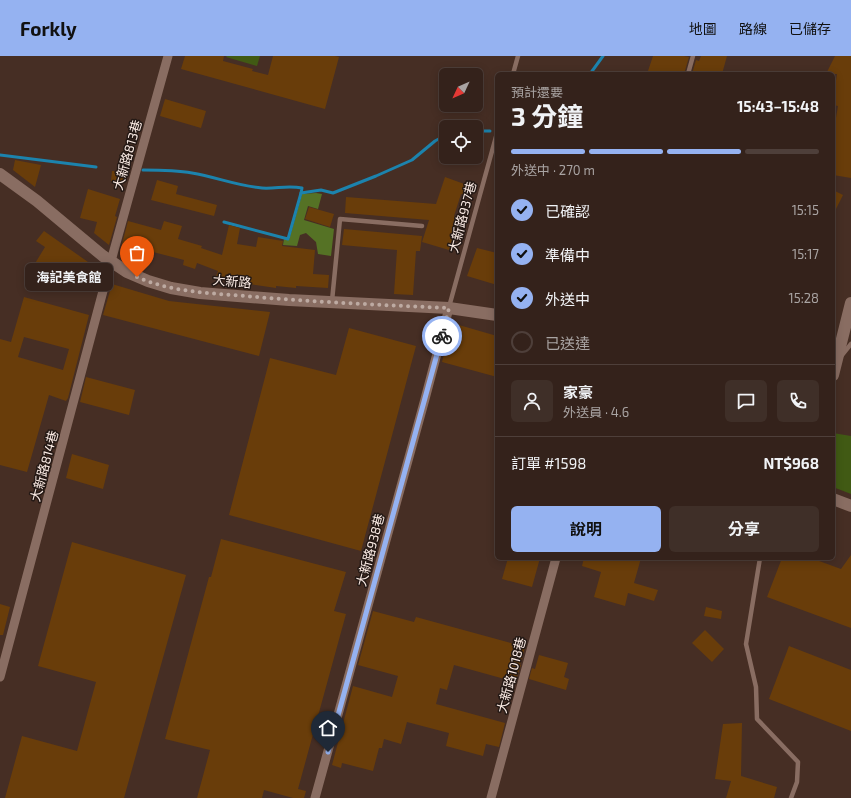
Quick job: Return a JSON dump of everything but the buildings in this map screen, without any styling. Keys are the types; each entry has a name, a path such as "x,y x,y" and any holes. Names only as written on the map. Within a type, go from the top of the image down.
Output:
{"street":[{"name":"大新路813巷","path":"111,261 168,56"},
{"name":"大新路","path":"0,174 127,272 170,288 200,293 332,303 449,308 495,315"},
{"name":"大新路814巷","path":"0,677 111,261"},
{"path":"835,366 851,303"},
{"name":"大新路938巷","path":"315,798 449,308"},
{"path":"835,500 851,506"},
{"name":"大新路1018巷","path":"491,798 555,560"}],"lane":[{"path":"514,72 518,56"},
{"path":"689,72 693,56"},
{"name":"大新路937巷","path":"449,308 495,140"},
{"path":"332,303 340,219 422,226"},
{"path":"836,362 851,344"},
{"path":"760,560 746,644 756,687 757,719 798,762 798,782 791,798"}],"green space":[{"path":"260,56 257,66 226,57"},
{"path":"302,194 322,194 318,209 308,206 304,220 334,229 331,256 318,254 316,242 306,233 300,235 297,246 283,245 284,239 289,240"},
{"path":"835,433 851,436 851,494 835,488"}],"waterway":[{"path":"591,72 603,56"},
{"path":"483,131 490,131"},
{"path":"224,222 288,239 301,193 321,190 333,193 412,160 439,139"},
{"path":"0,155 96,167"},
{"path":"143,170 186,172 262,188 297,187 302,188 301,193"}],"way so far":[{"path":"137,277 170,288 200,293 303,301 449,308 442,336"}],"place":[{"name":"海記美食館","path":"137,277"}],"route":[{"path":"328,752 442,336"}]}
